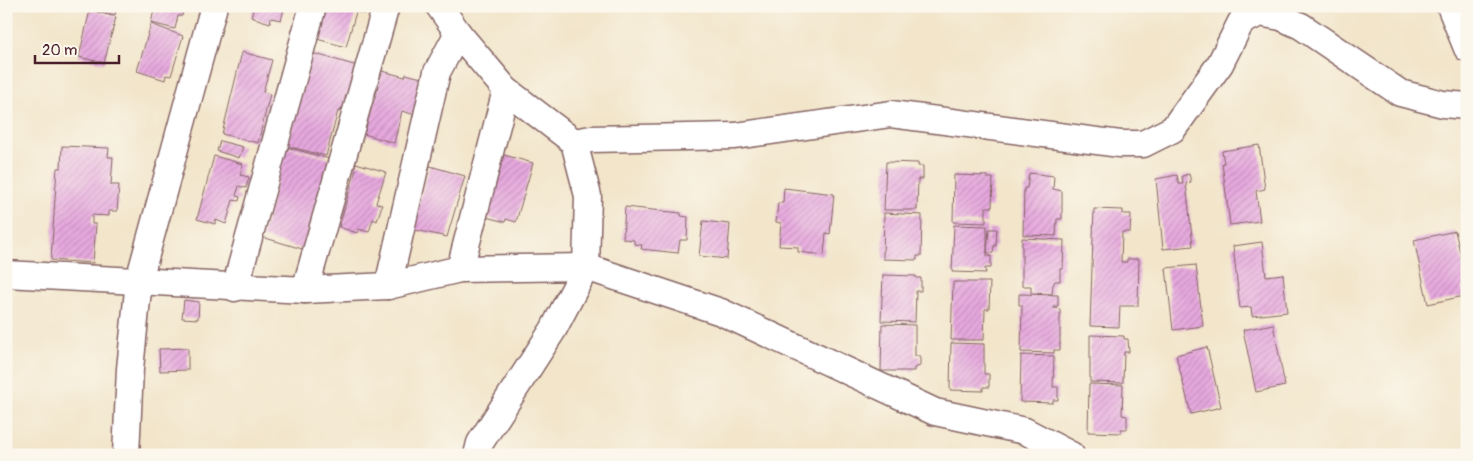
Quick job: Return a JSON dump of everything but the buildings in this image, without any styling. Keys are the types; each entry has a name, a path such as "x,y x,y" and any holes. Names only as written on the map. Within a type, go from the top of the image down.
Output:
{"street":[{"path":"126,455 130,369 139,280 214,6"},
{"path":"235,288 313,6"},
{"path":"305,290 386,6"},
{"path":"439,6 458,33 506,90 574,142 588,196 586,267 553,330 480,443 477,455"},
{"path":"1450,6 1467,48"},
{"path":"574,142 591,139 735,136 891,114 1120,144 1143,144 1172,129 1220,64 1240,22 1260,13 1281,17 1301,26 1400,93 1443,104 1467,106"},
{"path":"388,286 437,72 458,33"},
{"path":"460,269 506,90"},
{"path":"6,274 139,280 235,288 305,290 388,286 460,269 586,267 722,312 861,379 935,412 1025,431 1071,455"}]}
